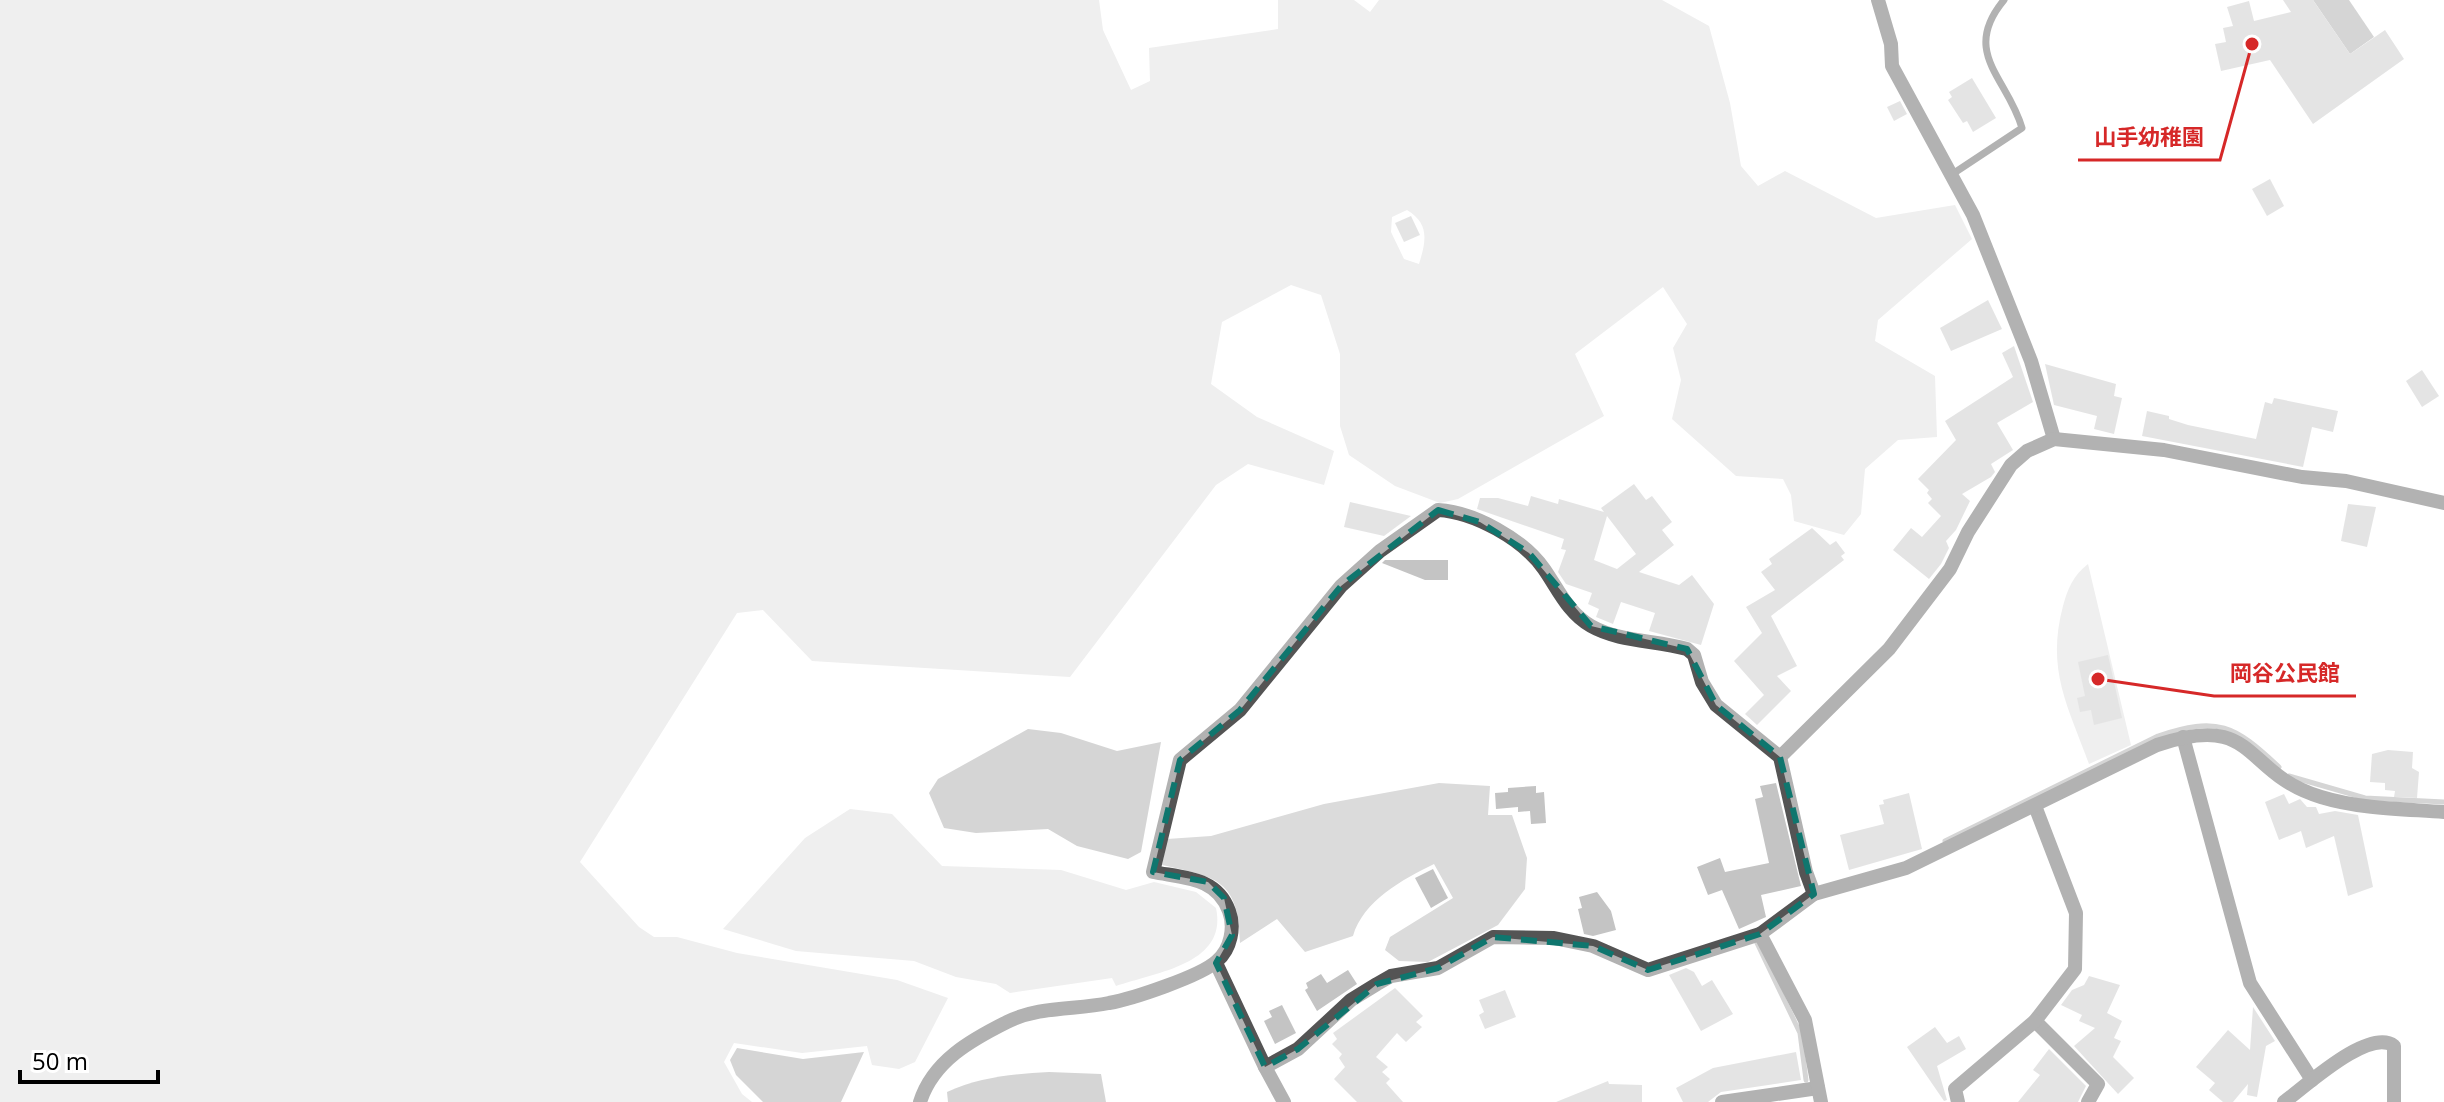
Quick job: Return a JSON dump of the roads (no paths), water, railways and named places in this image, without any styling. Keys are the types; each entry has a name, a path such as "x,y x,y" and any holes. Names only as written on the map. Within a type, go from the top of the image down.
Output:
{"street":[{"path":"1878,0 1891,44 1892,66 1973,215 2031,361 2054,439"},
{"path":"1780,757 1889,649 1950,569 1975,521 2011,465 2027,451 2054,439 2164,450 2302,477 2346,481 2444,503"},
{"path":"920,1102 939,1067 953,1053 1010,1020 1035,1012 1109,1003 1153,991 1216,963 1232,935 1231,916 1224,898 1208,882 1153,872 1180,760 1249,700 1341,586 1380,551 1438,510 1480,522 1529,553 1575,614 1591,626 1617,636 1687,649 1694,655 1702,682 1716,705 1780,757 1806,872 1814,894"},
{"path":"1265,1067 1298,1049 1351,1000 1391,976 1438,968 1493,937 1554,938 1593,946 1648,970 1756,936 1814,894 1906,868 2157,745 2183,737 2225,736 2256,756 2284,783 2322,798 2371,807 2444,812"},
{"path":"2183,737 2250,983 2312,1080"},
{"path":"1958,1102 1955,1089 2035,1021 2075,969 2076,913 2035,806"},
{"path":"1722,1102 1819,1095 1805,1020 1756,936"},
{"path":"1216,963 1284,1102"},
{"path":"2035,1021 2098,1084 2088,1102"},
{"path":"2284,1102 2335,1061 2380,1042 2391,1043 2396,1056 2394,1102"}],"lane":[{"path":"1951,175 2022,128 1988,63 1985,43 1991,15 2004,0"}],"waterway":[{"path":"1945,841 2158,736 2196,726 2224,728 2237,733 2279,767"},
{"path":"2289,776 2365,798 2444,802"},
{"path":"1757,943 1800,1033 1806,1080"}],"place":[{"name":"山手幼稚園","path":"2252,44"},
{"name":"岡谷公民館","path":"2098,679"}]}
